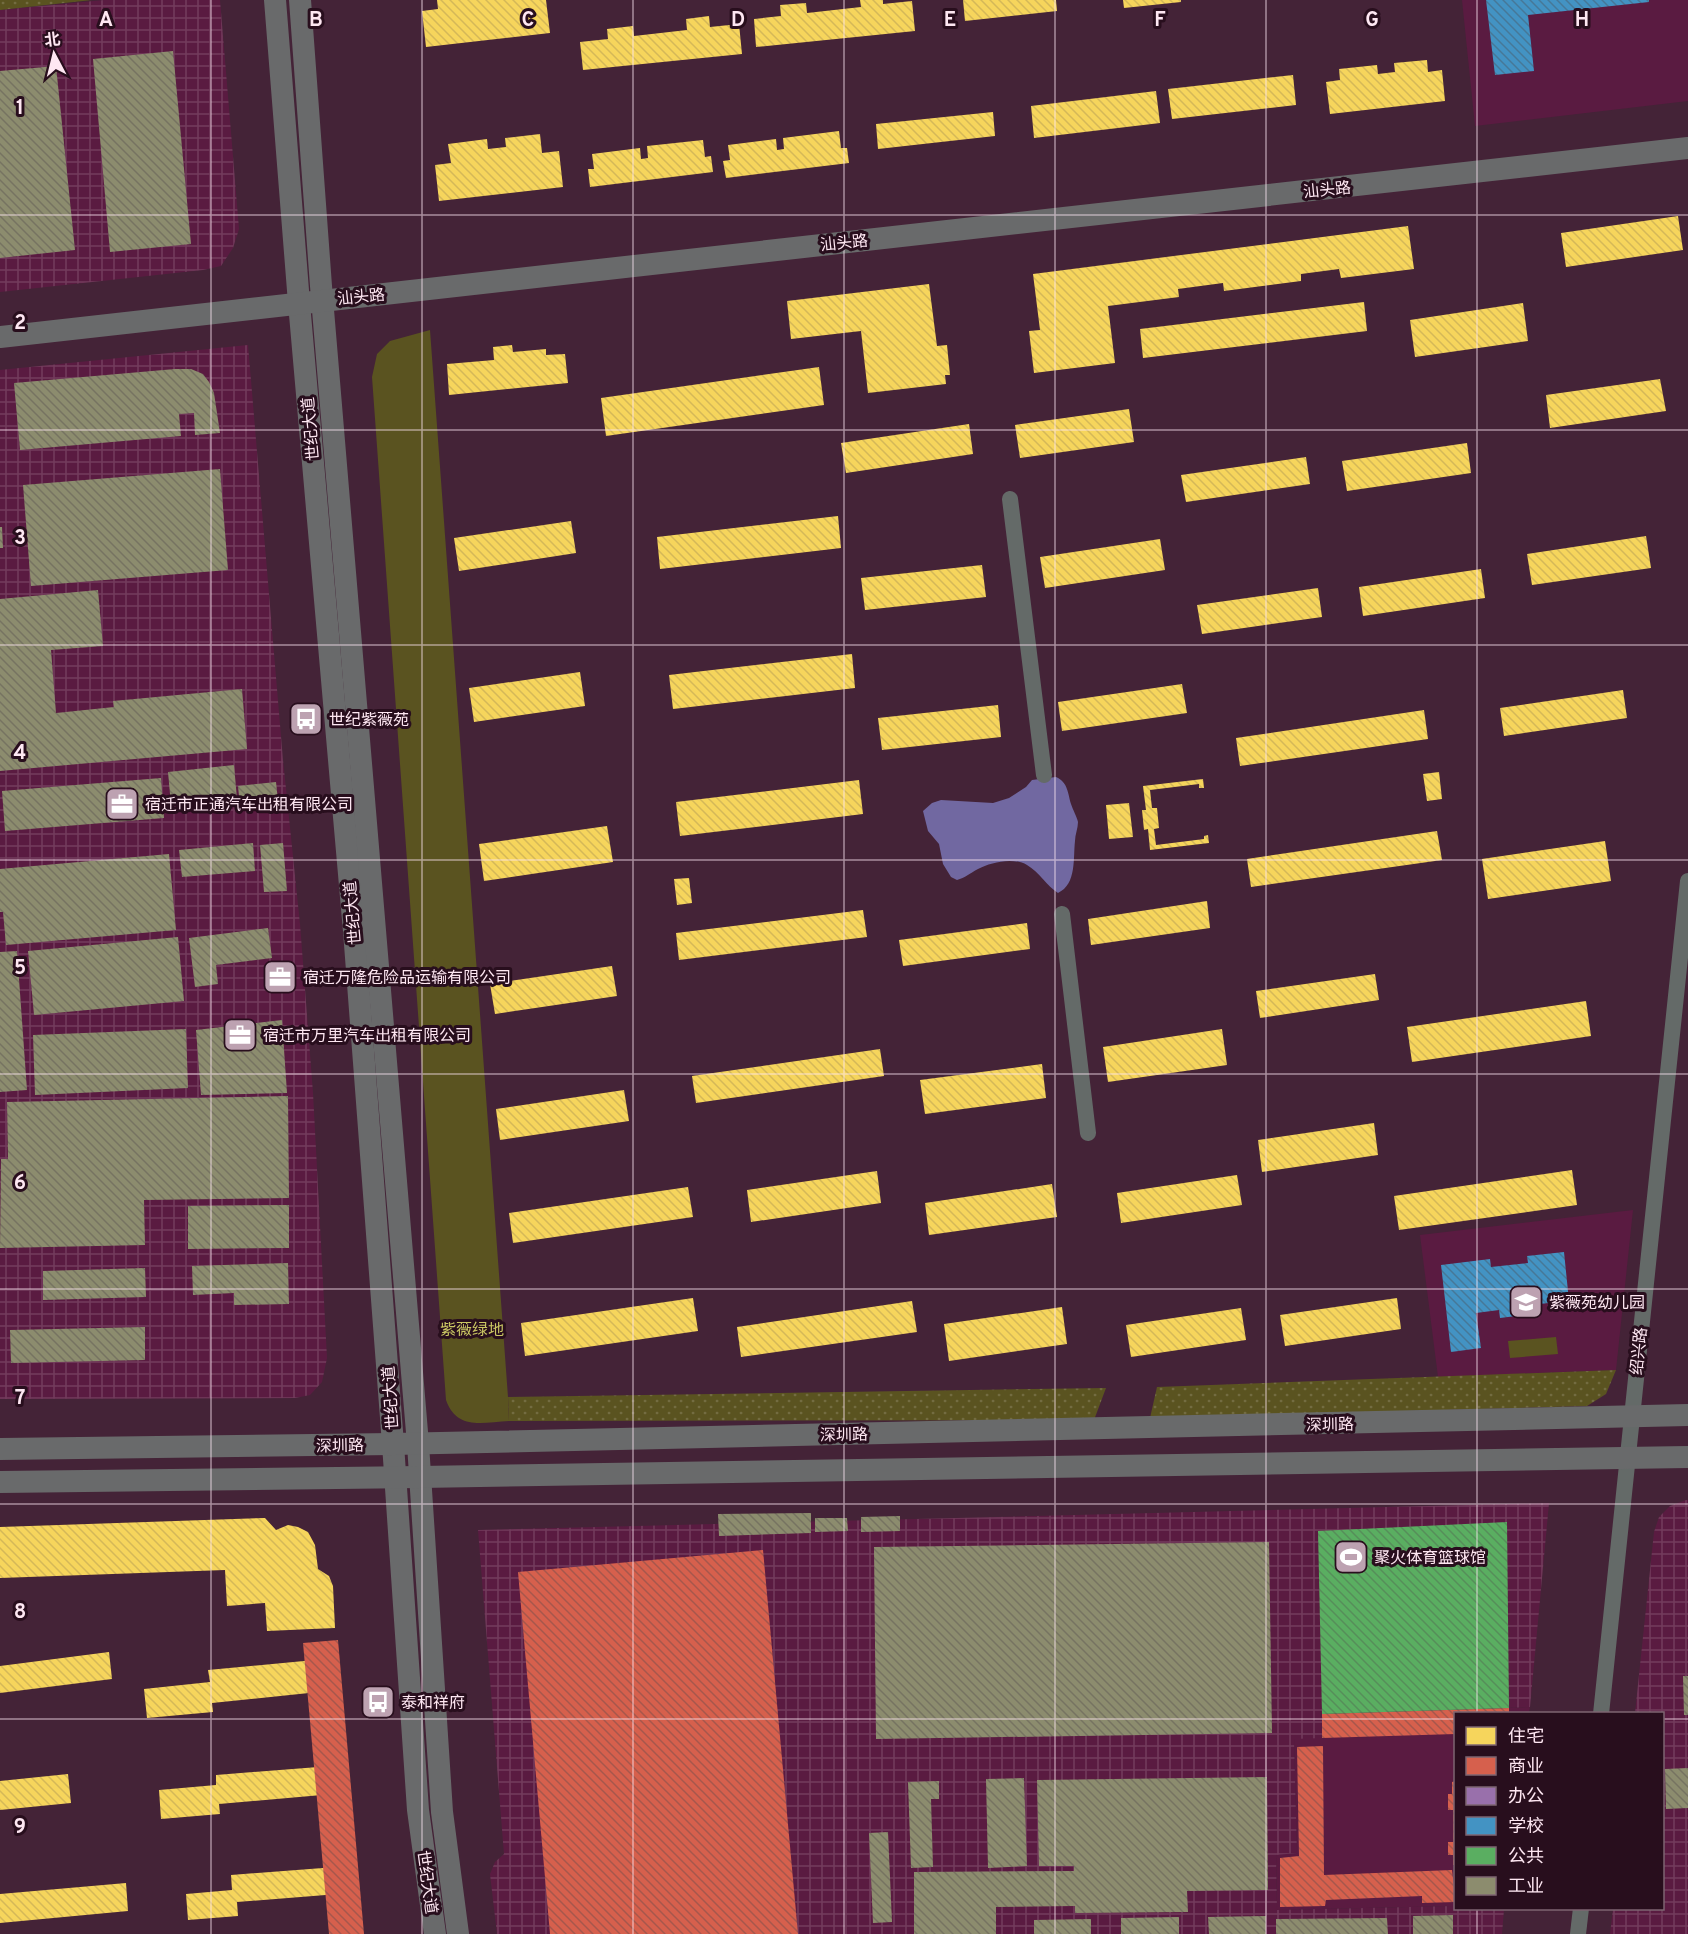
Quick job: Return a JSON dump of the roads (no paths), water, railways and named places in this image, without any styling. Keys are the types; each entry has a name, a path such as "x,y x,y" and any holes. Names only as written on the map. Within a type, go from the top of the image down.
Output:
{"street":[{"name":"世纪大道","path":"275,0 354,931 418,1810 435,1934"},
{"name":"世纪大道","path":"300,0 322,293 418,1444 442,1812 458,1934"},
{"name":"汕头路","path":"0,337 322,293 1688,135"},
{"name":"汕头路","path":"322,293 1688,148"},
{"name":"汕头路","path":"0,323 299,296"},
{"path":"1010,499 1044,775"},
{"name":"绍兴路","path":"1601,1712 1688,881"},
{"path":"1062,914 1088,1133"},
{"name":"深圳路","path":"0,1449 418,1444 1688,1415"},
{"name":"深圳路","path":"0,1482 395,1478 1688,1457"},
{"path":"1578,1934 1581,1910"}],"place":[{"name":"世纪紫薇苑","path":"306,719"},
{"name":"宿迁市正通汽车出租有限公司","path":"122,804"},
{"name":"宿迁万隆危险品运输有限公司","path":"280,977"},
{"name":"宿迁市万里汽车出租有限公司","path":"240,1035"},
{"name":"紫薇苑幼儿园","path":"1526,1302"},
{"name":"聚火体育篮球馆","path":"1351,1557"},
{"name":"泰和祥府","path":"378,1702"}],"park label":[{"name":"紫薇绿地","path":"472,1329"}]}
